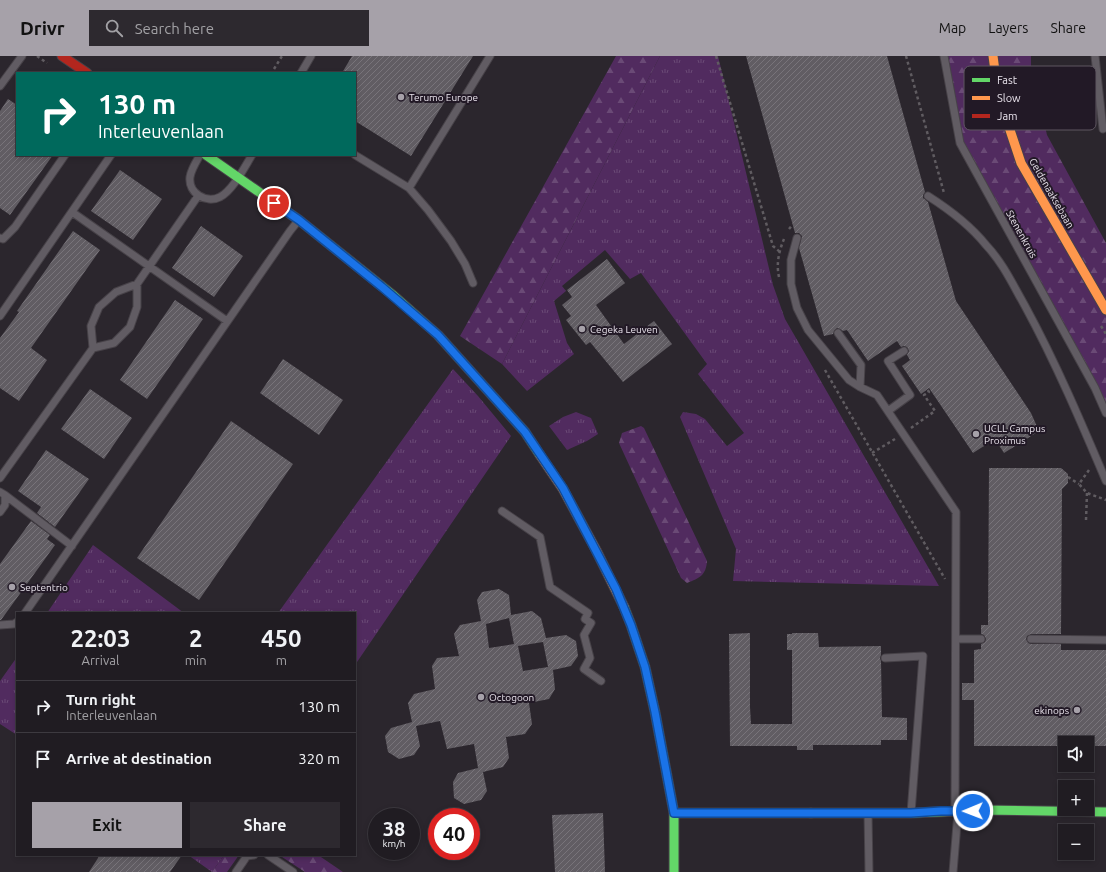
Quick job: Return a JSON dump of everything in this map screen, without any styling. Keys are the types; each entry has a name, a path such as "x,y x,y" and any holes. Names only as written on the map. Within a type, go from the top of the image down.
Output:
{"street":[{"path":"62,56 86,72"},
{"name":"Geldenaaksebaan","path":"993,56 994,66"},
{"name":"Geldenaaksebaan","path":"1010,130 1021,163 1106,310"},
{"path":"207,156 299,220 394,296 438,335 525,432 563,488 616,589 631,625 645,667 674,813 674,872"},
{"path":"674,813 911,813 987,810 1106,812"}],"lane":[{"path":"0,86 22,56"},
{"path":"302,72 312,56"},
{"path":"409,188 490,56"},
{"name":"Stenenkruis","path":"944,56 960,143 1096,388 1106,413"},
{"path":"1095,56 1103,129"},
{"path":"0,238 3,239 15,227 64,156"},
{"path":"0,316 110,156"},
{"path":"199,156 194,164 190,178 191,188 198,196 208,200 219,197 229,189 251,156"},
{"path":"356,156 409,188 428,210 451,241 465,264 473,283"},
{"path":"0,478 93,348 91,326 99,307 116,292 136,284 198,196"},
{"path":"928,196 948,209 969,227 987,245 1002,264 1040,333 1070,396 1106,481"},
{"path":"72,212 227,321"},
{"path":"26,612 227,321 299,220"},
{"path":"797,238 791,260 792,284 798,308 808,330 840,371 849,380 877,395 956,512 957,811 953,872"},
{"path":"93,348 114,343 130,328 137,307 136,284"},
{"path":"838,333 861,365 860,387"},
{"path":"888,411 910,395 888,361 904,351"},
{"path":"3,494 72,546"},
{"path":"0,512 5,505 3,494"},
{"path":"502,511 540,537 550,587 588,613 585,619 591,623 584,635 590,658 584,669 601,681"},
{"path":"0,625 16,623"},
{"path":"956,639 981,639"},
{"path":"1031,640 1106,640"},
{"path":"885,658 923,656 911,813"},
{"path":"868,813 869,872"},
{"path":"236,872 247,856"},
{"path":"269,856 293,872"}],"path":[{"path":"274,69 282,56"},
{"path":"716,56 773,246 791,260"},
{"path":"906,56 948,209"},
{"path":"780,281 777,261 779,252 786,234 793,224"},
{"path":"823,367 945,579"},
{"path":"1079,484 1097,459"},
{"path":"1068,477 1079,484 1087,493 1106,500"},
{"path":"1086,520 1087,493"}],"green space":[{"path":"616,56 660,56 502,364 460,336"},
{"path":"660,56 718,56 773,285 785,319 939,586 733,581 736,549 680,417 683,412 696,414 705,419 727,446 744,433 698,374 707,364 641,273 630,279 605,250 562,286 566,291 554,301 567,343 574,354 527,391 502,364"},
{"path":"944,56 1031,56 1031,66 964,66 964,130 1046,130 1047,135 1106,243 1106,413 960,143"},
{"path":"453,369 478,396 511,436 356,664 356,612 279,612"},
{"path":"576,412 591,418 598,434 567,450 549,426 563,417"},
{"path":"641,426 644,428 707,561 704,573 687,583 681,578 619,443 622,433"},
{"path":"93,545 183,612 48,612"},
{"path":"16,658 16,734 0,724 0,681"},
{"path":"189,856 223,856 212,872"},
{"path":"223,856 238,856 227,872 212,872"},
{"path":"281,856 319,856 343,872 305,872"}],"building":[{"name":"Terumo Europe","path":"352,56 473,56 411,156 356,122 356,72 343,72"},
{"path":"746,56 887,56 925,192 923,198 928,202 956,301 1031,413 1039,431 1004,453 995,439 973,453 929,388 921,394 902,366 910,360 907,355 909,351 907,347 901,347 897,341 868,361 847,330 843,331 837,328 833,334 824,336 799,248 802,236 799,233 795,233"},
{"path":"8,99 16,104 16,156 52,156 10,215 0,208 0,111"},
{"path":"120,170 162,199 133,240 91,211"},
{"path":"201,226 243,256 214,297 172,268"},
{"path":"73,231 100,250 31,348 47,360 19,401 0,388 0,338"},
{"path":"607,259 625,283 596,305 624,344 654,321 672,344 623,382 590,342 586,345 566,320 571,316 562,305 572,297 567,290"},
{"path":"175,300 203,319 147,399 120,380"},
{"path":"283,359 343,400 319,435 260,393"},
{"path":"90,389 132,418 104,459 61,429"},
{"path":"231,421 293,464 199,600 137,558"},
{"path":"46,450 89,479 55,527 37,513 41,507 18,491"},
{"path":"989,468 1061,468 1068,474 1068,483 1062,489 1061,634 1031,634 1027,636 1026,639 1028,643 1031,644 1061,644 1061,650 1106,650 1106,746 1094,746 1094,736 1058,736 1058,746 974,746 974,700 962,700 962,683 974,683 974,650 981,649 981,644 985,642 986,639 984,635 981,634 981,625 988,625"},
{"name":"Septentrio","path":"31,521 50,535 47,539 55,545 0,620 0,564"},
{"name":"Octogoon","path":"499,589 509,595 511,615 532,611 541,618 546,638 566,635 576,641 578,656 571,666 553,670 555,689 549,699 529,703 532,724 525,734 506,737 509,758 503,767 483,772 487,791 481,800 464,804 454,798 453,782 458,773 478,768 474,744 447,749 440,721 416,726 420,746 414,755 399,759 388,752 385,736 391,728 412,722 408,703 414,694 435,689 432,666 437,658 459,656 454,634 460,625 481,621 477,600 482,592","holes":["509,618 514,644 489,648 486,624","543,642 548,667 523,671 518,646"]},
{"path":"750,633 751,724 792,724 792,650 787,650 787,634 818,633 819,647 881,646 882,717 907,718 907,740 881,740 881,745 813,745 813,750 797,750 797,746 730,746 729,634"},
{"path":"603,813 605,872 555,872 552,815"},
{"path":"99,856 181,856 170,872 89,872"}],"traffic: fast":[{"path":"207,156 299,220 394,296 438,335 525,432 540,455"},
{"path":"624,607 645,667 655,712 674,813 674,872"},
{"path":"811,813 911,813 984,810 1106,812"}],"traffic: slow":[{"path":"993,56 994,66"},
{"path":"1010,130 1021,163 1106,310"},
{"path":"540,455 563,489 596,550 624,607"},
{"path":"674,813 811,813"}],"traffic: jam":[{"path":"62,56 86,72"}],"place":[{"name":"Terumo Europe","path":"401,97"},
{"name":"Cegeka Leuven","path":"582,329"},
{"name":"UCLL Campus Proximus","path":"976,434"},
{"name":"Septentrio","path":"12,587"},
{"name":"Octogoon","path":"481,697"},
{"name":"ekinops","path":"1077,710"}],"route":[{"path":"274,203 299,220 394,296 438,335 525,432 563,488 616,589 631,625 645,667 674,813 911,813 973,811"}]}
